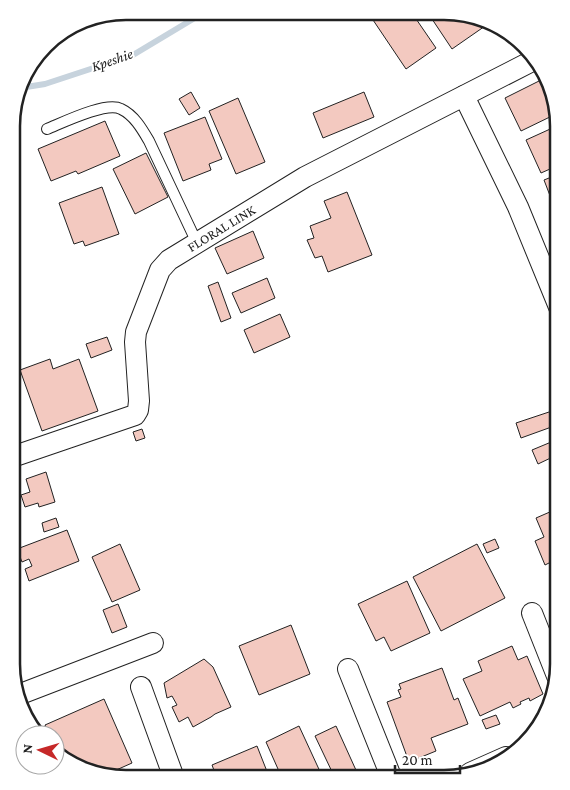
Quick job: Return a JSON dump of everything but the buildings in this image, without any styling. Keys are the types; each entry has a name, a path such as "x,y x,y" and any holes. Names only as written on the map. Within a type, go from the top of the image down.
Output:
{"street":[{"name":"FLORAL LINK","path":"20,453 135,415 138,410 139,401 135,342 140,319 160,270 169,260 305,177 529,63"},
{"path":"464,96 518,207 550,285"},
{"path":"532,612 550,658"},
{"path":"24,693 152,643"},
{"path":"348,668 388,770"},
{"path":"141,687 171,770"}],"lane":[{"path":"46,129 101,108 112,106 120,108 140,126 149,141 197,243"}],"waterway":[{"name":"Kpeshie","path":"27,87 45,84 133,55 191,20"}]}
